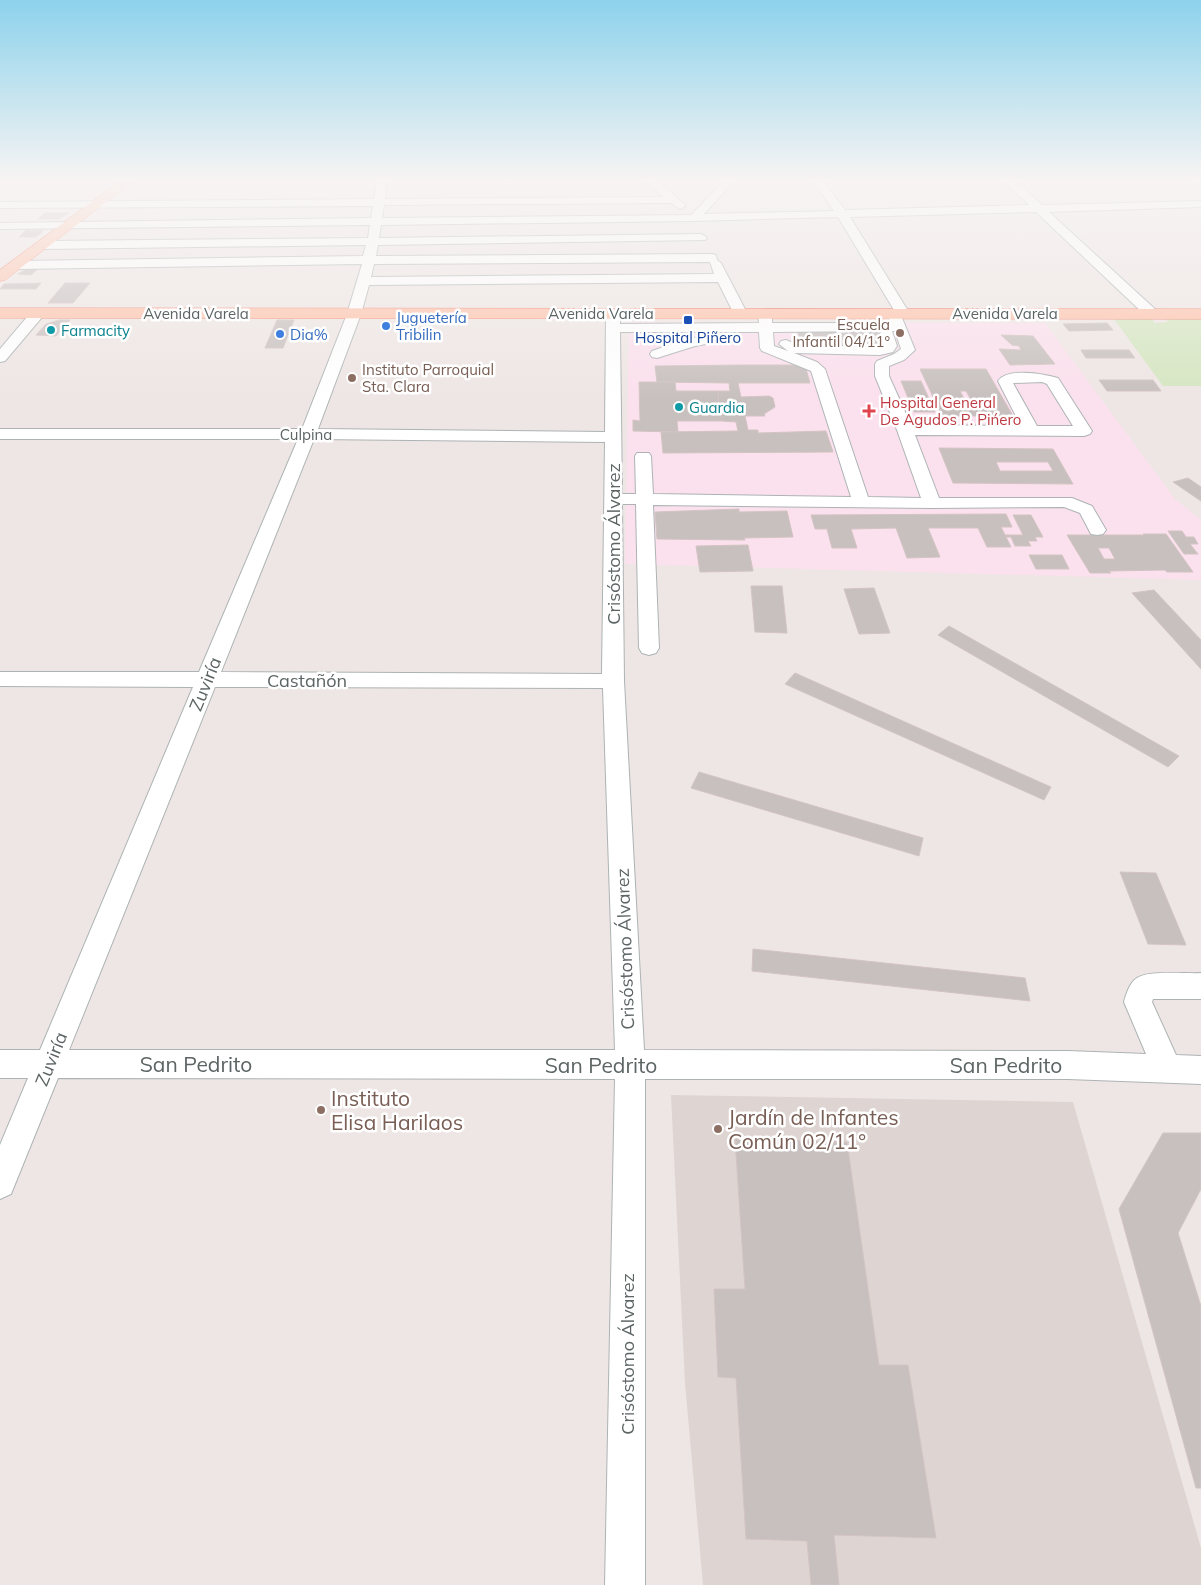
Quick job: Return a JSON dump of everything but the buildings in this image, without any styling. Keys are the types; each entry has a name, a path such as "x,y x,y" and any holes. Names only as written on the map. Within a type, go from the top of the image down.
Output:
{"main road":[{"path":"0,277 34,252"},
{"name":"Avenida Varela","path":"0,313 354,314 613,320 740,313 765,327 782,320 1151,313 1201,314"}],"street":[{"name":"Zuviría","path":"0,1182 308,434 354,314 371,252"},
{"path":"709,252 740,313"},
{"path":"860,252 892,319 906,341 908,350 899,357 882,364 863,365"},
{"path":"1085,252 1151,313"},
{"path":"17,265 712,258"},
{"path":"364,281 722,278"},
{"path":"0,358 38,313"},
{"path":"782,320 785,344 795,349 880,351 888,349 890,346 892,319"},
{"path":"613,320 680,327 765,327"},
{"name":"Crisóstomo Álvarez","path":"613,320 613,681 630,1065 625,1585"},
{"path":"680,327 681,335 692,342"},
{"path":"657,354 692,342 765,327"},
{"path":"765,327 767,348 805,361 834,364"},
{"path":"805,361 818,369 861,502"},
{"path":"882,364 882,376 905,430 932,503"},
{"path":"905,430 1032,431 1084,431 1052,381 1042,378 1012,378 1005,382 1032,431"},
{"name":"Culpina","path":"0,434 308,434 612,437"},
{"path":"643,456 649,648"},
{"path":"613,499 932,503 1064,502 1080,504 1088,510 1097,530"},
{"name":"Castañón","path":"0,679 613,681"},
{"path":"1167,1069 1138,1002 1140,995 1146,987 1201,986"},
{"name":"San Pedrito","path":"0,1064 1068,1065 1201,1070"}],"shaded area":[{"name":"Hospital General De Agudos P. Pińero","path":"629,322 1045,323 1175,499 1201,520 1201,580 625,564"},
{"path":"671,1095 1073,1102 1201,1548 1201,1585 703,1585 685,1383"}],"green space":[{"path":"1151,318 1155,323 1168,322 1165,318 1201,319 1201,386 1163,386 1114,319"}],"place":[{"name":"Hospital Piñero","path":"688,320"},
{"name":"Juguetería Tribilin","path":"386,326"},
{"name":"Farmacity","path":"51,330"},
{"name":"Escuela Infantil 04/11°","path":"900,333"},
{"name":"Dia%","path":"280,334"},
{"name":"Instituto Parroquial Sta. Clara","path":"352,378"},
{"name":"Guardia","path":"679,407"},
{"name":"Hospital General De Agudos P. Pińero","path":"869,411"},
{"name":"Instituto Elisa Harilaos","path":"321,1110"},
{"name":"Jardín de Infantes Común 02/11°","path":"718,1129"}]}
